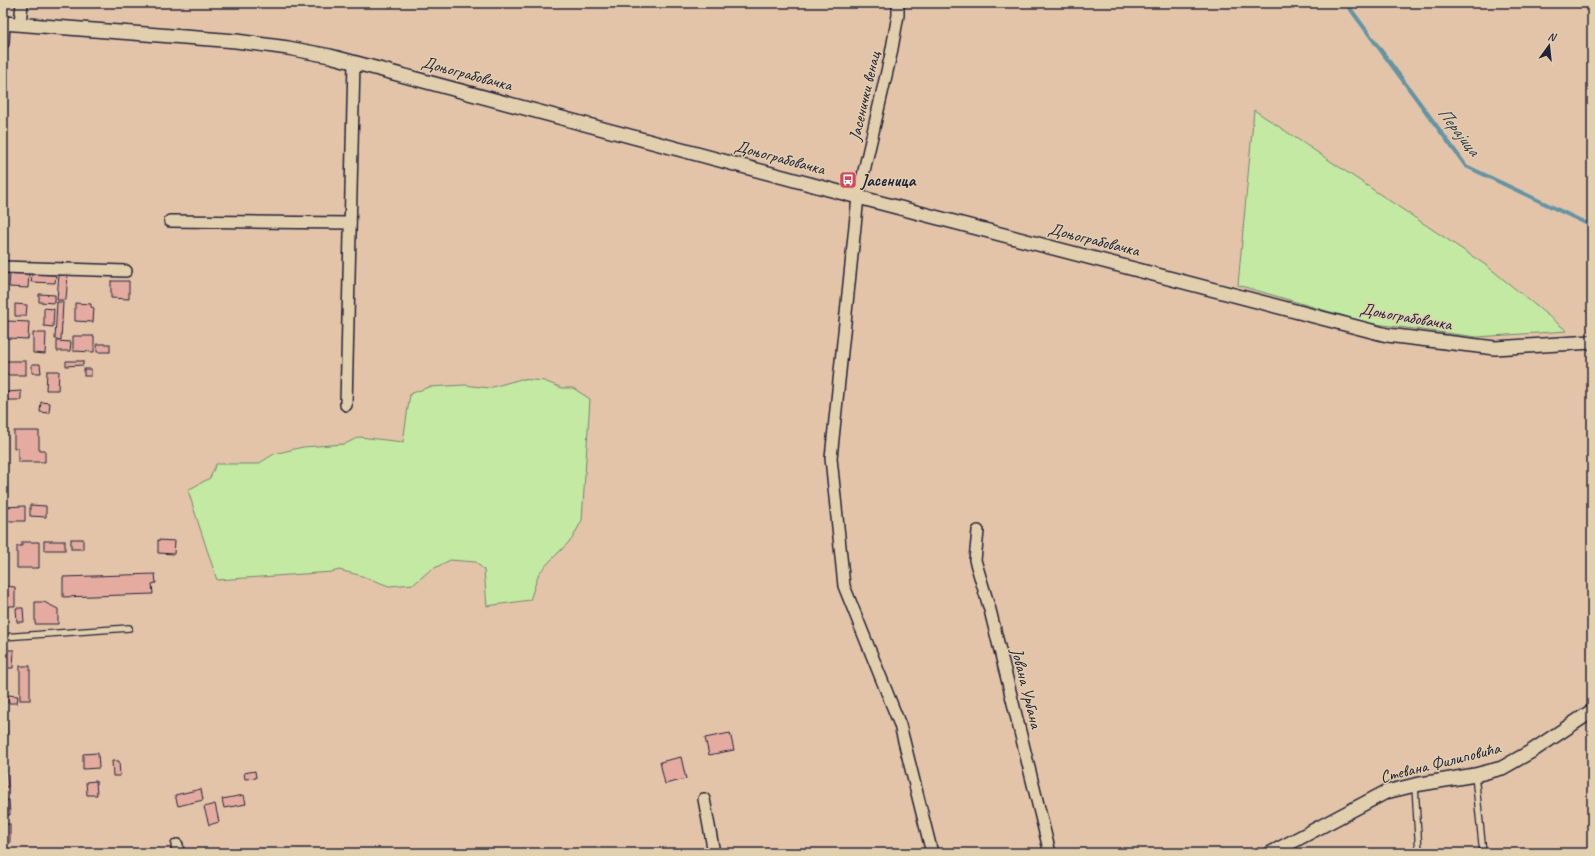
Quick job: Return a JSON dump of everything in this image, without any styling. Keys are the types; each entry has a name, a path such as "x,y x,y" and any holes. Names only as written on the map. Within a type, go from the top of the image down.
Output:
{"street":[{"path":"20,24 22,3"},
{"name":"Јасенички венац","path":"898,3 898,15 893,46 858,197 831,458 844,586 900,725 932,853"},
{"path":"3,23 3,43"},
{"name":"Доњограбовачка","path":"3,23 236,41 288,48 354,62 858,197 1387,335 1495,348 1592,342"},
{"path":"346,405 354,62"},
{"path":"170,221 350,224"},
{"path":"3,267 126,271"},
{"name":"Јована Урбана","path":"978,531 975,560 990,610 1050,853"},
{"name":"Стевана Филиповића","path":"1271,853 1386,792 1415,785 1476,775 1502,768 1532,751 1592,711"},
{"path":"704,799 714,853"}],"lane":[{"path":"3,637 129,628"},
{"path":"1476,775 1483,853"},
{"path":"1415,785 1419,853"}],"green space":[{"path":"1254,110 1487,266 1567,331 1477,337 1368,323 1238,285"},
{"path":"521,379 544,381 562,388 573,388 590,399 582,520 572,539 539,573 530,600 487,606 484,570 476,562 450,560 429,571 414,584 389,586 359,575 339,570 332,572 217,580 188,490 210,478 216,464 258,464 274,454 303,447 345,444 359,437 403,442 410,394 429,387 465,385 489,388"}],"building":[{"path":"10,273 29,274 28,288 9,287"},
{"path":"59,273 68,274 66,300 57,300"},
{"path":"32,274 56,275 55,283 31,282"},
{"path":"111,281 129,281 129,299 111,298"},
{"path":"39,294 55,295 55,303 39,302"},
{"path":"57,302 63,302 61,340 55,339"},
{"path":"75,303 91,304 91,307 94,308 93,322 75,321"},
{"path":"15,304 27,305 26,316 15,316"},
{"path":"44,308 54,309 53,327 44,326"},
{"path":"7,321 29,322 28,339 7,338"},
{"path":"33,333 46,333 45,354 33,353"},
{"path":"73,336 94,336 94,352 73,351"},
{"path":"57,341 71,342 70,351 57,351"},
{"path":"97,344 110,344 110,352 97,352"},
{"path":"5,361 26,361 26,375 5,375"},
{"path":"66,361 83,361 83,365 66,366"},
{"path":"32,364 40,364 41,373 32,373"},
{"path":"84,369 91,369 91,376 84,376"},
{"path":"47,371 59,371 58,390 46,390"},
{"path":"21,391 21,400 7,400 7,392"},
{"path":"41,402 50,403 49,413 40,412"},
{"path":"14,431 39,431 39,450 45,450 45,462 18,462 18,448 14,448"},
{"path":"30,505 46,506 46,517 30,516"},
{"path":"25,506 25,521 4,521 4,507"},
{"path":"71,539 83,539 83,549 71,549"},
{"path":"158,540 175,541 174,554 158,553"},
{"path":"44,541 65,541 65,550 44,550"},
{"path":"22,542 39,542 39,568 17,568 17,546 22,546"},
{"path":"155,574 156,583 152,584 153,594 63,597 63,577"},
{"path":"3,586 15,587 15,606 3,606"},
{"path":"35,602 44,602 58,609 58,624 35,624"},
{"path":"16,608 23,608 24,622 17,622"},
{"path":"3,650 14,650 13,668 5,668 5,673 3,673"},
{"path":"20,666 30,666 30,700 20,700"},
{"path":"8,695 18,696 17,703 8,703"},
{"path":"3,708 6,708 7,737 3,737"},
{"path":"730,733 734,750 709,755 705,738"},
{"path":"98,753 99,768 83,769 83,754"},
{"path":"681,757 686,779 665,784 660,762"},
{"path":"112,761 119,761 120,776 113,776"},
{"path":"6,768 8,787 3,787 3,769"},
{"path":"255,771 256,778 245,779 244,773"},
{"path":"96,781 97,795 87,795 86,782"},
{"path":"201,789 203,800 178,806 175,795"},
{"path":"244,795 246,804 224,808 222,799"},
{"path":"3,800 9,800 10,815 3,815"},
{"path":"215,804 219,822 209,825 204,807"},
{"path":"3,824 10,824 10,843 3,843"},
{"path":"208,849 209,853 188,853"}],"waterway":[{"name":"Перајица","path":"1346,3 1466,166 1592,226"}],"place":[{"name":"Јасеница","path":"848,180"}]}
